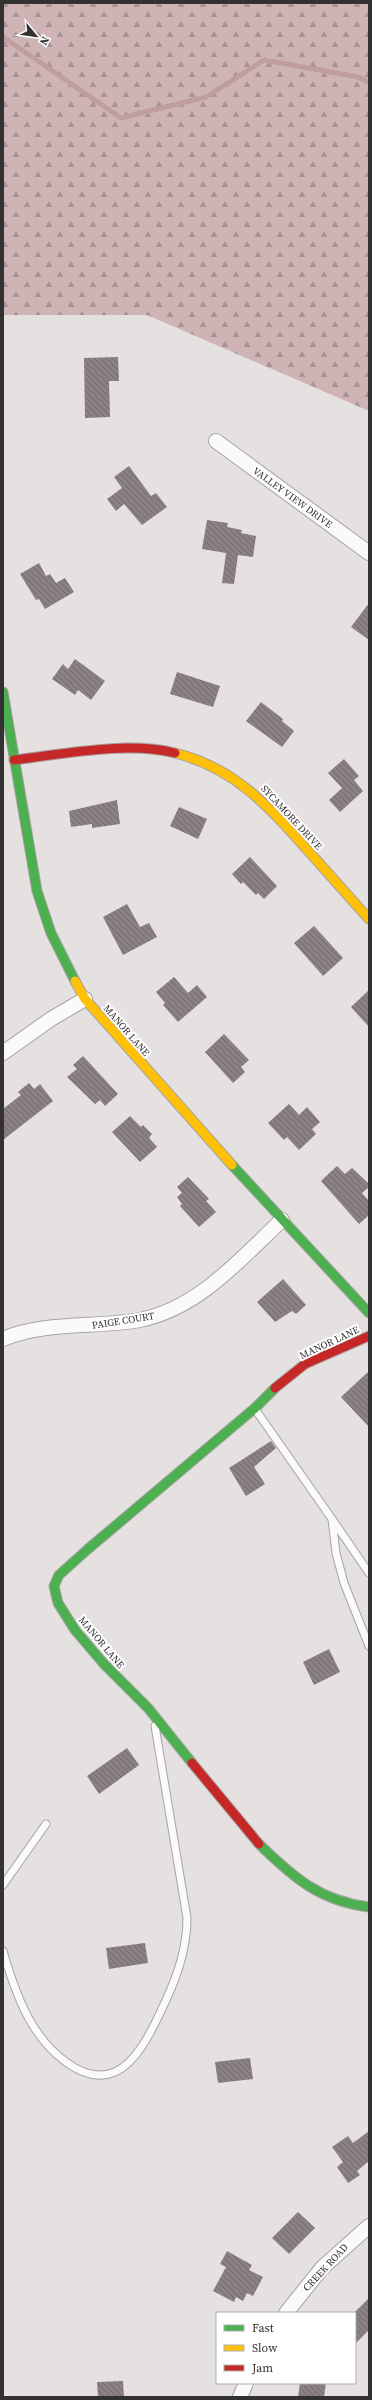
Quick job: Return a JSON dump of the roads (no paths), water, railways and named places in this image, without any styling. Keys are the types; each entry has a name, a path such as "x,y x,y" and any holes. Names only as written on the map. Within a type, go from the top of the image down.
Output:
{"street":[{"name":"VALLEY VIEW DRIVE","path":"216,441 369,553"},
{"name":"MANOR LANE","path":"3,692 36,891 45,918 64,962 85,999 282,1220 369,1313"},
{"name":"SYCAMORE DRIVE","path":"14,760 106,750 144,749 177,753 219,768 243,782 266,803 369,919"},
{"path":"3,1053 51,1019 85,999"},
{"name":"PAIGE COURT","path":"3,1339 16,1333 42,1328 140,1320 175,1309 208,1288 282,1220"},
{"name":"MANOR LANE","path":"369,1336 305,1364 286,1378 255,1408 88,1549 59,1575 54,1586 58,1603 76,1630 104,1664 148,1708 252,1838 274,1859 327,1897 345,1904 369,1908"},
{"name":"CREEK ROAD","path":"287,2312 322,2268 369,2226"},
{"path":"240,2397 246,2384"}],"lane":[{"path":"255,1408 369,1573"},
{"path":"332,1519 336,1553 344,1583 369,1646"},
{"path":"3,1951 31,2023 49,2047 71,2065 88,2073 105,2075 116,2072 137,2051 156,2021 172,1990 183,1958 187,1918 157,1733 148,1708"},
{"path":"3,1885 46,1824"}],"waterway":[{"path":"3,37 121,118 206,97 264,60 358,77 369,82"}]}
